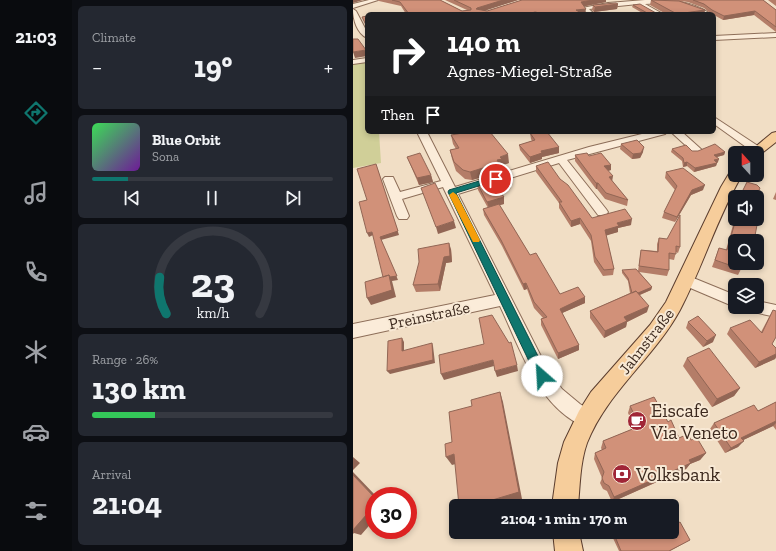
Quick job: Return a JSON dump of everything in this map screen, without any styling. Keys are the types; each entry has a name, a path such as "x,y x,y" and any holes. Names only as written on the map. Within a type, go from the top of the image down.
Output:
{"main road":[{"path":"763,146 776,136"},
{"name":"Jahnstraße","path":"566,499 570,463 576,442 587,419 599,399 657,331 673,306 731,182"},
{"path":"567,539 569,551"}],"street":[{"path":"353,6 375,0"},
{"path":"589,12 585,8 627,2 682,3 702,12"},
{"path":"637,2 656,12"},
{"path":"353,11 361,29 365,34"},
{"path":"716,38 776,35"},
{"path":"353,62 365,60"},
{"path":"716,123 747,146"},
{"path":"423,134 549,388 568,408 587,419"},
{"path":"396,197 511,174 637,137 652,134"},
{"path":"678,134 697,150"},
{"path":"561,159 602,212"},
{"path":"389,179 403,216"},
{"path":"686,280 728,298"},
{"name":"Preinstraße","path":"353,331 505,299"},
{"path":"764,309 776,311"}],"shaded area":[{"path":"365,61 365,134 379,134 381,163 353,168 353,63"}],"building":[{"path":"392,0 440,0 462,11 471,10 471,8 454,0 503,0 476,9 487,11 522,0 593,0 581,2 586,9 576,10 579,12 408,12 400,2"},
{"path":"651,0 679,1 705,10 691,12 673,12"},
{"path":"693,0 763,0 776,10 776,27 755,11 724,16 704,4"},
{"path":"618,4 595,7 593,5"},
{"path":"640,4 654,12 645,12 633,5"},
{"path":"353,39 358,39 365,50 353,52"},
{"path":"492,134 508,154 500,157 502,159 497,160 499,163 470,172 463,170 454,162 450,150 459,148 451,135"},
{"path":"531,134 549,134 559,147 541,151 542,153 530,157 519,145 535,140"},
{"path":"637,140 644,147 641,153 633,154 621,144"},
{"path":"715,144 725,152 714,155 719,159 714,160 717,163 695,168 687,162 684,163 683,158 672,149 686,145 692,151 698,151"},
{"path":"420,153 431,175 417,178 407,157"},
{"path":"587,153 589,156 601,153 611,165 604,166 613,176 609,177 628,200 606,193 598,183 596,183 575,155"},
{"path":"548,162 560,179 568,185 592,218 625,209 632,219 617,223 619,226 605,230 614,269 604,270 595,257 591,235 580,218 571,221 559,202 562,202 536,166"},
{"path":"376,164 398,231 380,237 397,276 390,277 389,275 383,277 372,232 367,233 359,202 367,200 357,169"},
{"path":"683,168 705,185 692,190 677,217 664,212 677,186 666,172"},
{"path":"505,175 510,182 496,186 504,197 487,202 477,183"},
{"path":"747,182 757,185 760,188 759,190 743,190"},
{"path":"435,183 454,221 436,227 421,188"},
{"path":"499,204 530,255 536,253 560,294 578,287 585,297 560,309 579,345 558,353 541,319 547,317 534,302 526,283 523,284 501,240 483,209"},
{"path":"680,215 680,247 676,246 676,254 669,253 669,270 639,266 641,250 658,252 659,238 667,239"},
{"path":"734,226 757,226 755,234 732,234"},
{"path":"449,243 450,256 444,257 438,284 413,285 419,262 418,249"},
{"path":"728,247 728,264 715,260 719,248 727,250"},
{"path":"636,269 652,287 638,293 636,291 632,293 628,278 622,270"},
{"path":"389,275 392,290 367,298 365,282"},
{"path":"636,291 649,306 624,317 627,321 605,331 590,311"},
{"path":"773,310 776,311 776,337 772,344 776,348 776,354 759,362 730,328 750,320 762,333"},
{"path":"492,315 509,343 511,342 517,365 495,371 493,360 441,374 439,355 484,344 479,318"},
{"path":"698,316 716,335 707,341 688,322"},
{"path":"402,338 402,351 432,343 433,360 387,371 388,341"},
{"path":"709,348 740,388 717,399 687,358"},
{"path":"500,392 519,492 496,499 458,499 454,454 446,457 445,444 452,442 449,412 472,406 471,400"},
{"path":"654,397 668,422 671,420 679,438 688,434 691,440 697,438 706,453 689,460 691,463 614,497 609,486 604,483 602,478 604,472 595,453 606,448 603,441 640,426 630,406"},
{"path":"776,402 776,421 741,438 744,441 731,448 714,423 754,405 758,411"},
{"path":"353,475 365,488 365,516 353,530"},
{"path":"679,522 690,540 669,551 621,551 616,539 679,539"}],"slow traffic":[{"path":"453,195 476,240"}],"place":[{"name":"Eiscafe Via Veneto","path":"637,421"},
{"name":"Volksbank","path":"622,474"}],"route":[{"path":"496,179 451,192 487,261 542,376"}]}
